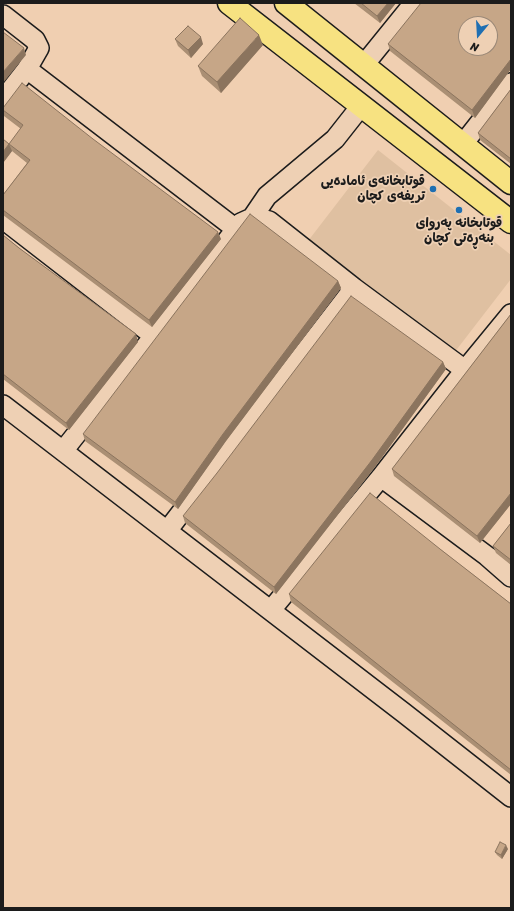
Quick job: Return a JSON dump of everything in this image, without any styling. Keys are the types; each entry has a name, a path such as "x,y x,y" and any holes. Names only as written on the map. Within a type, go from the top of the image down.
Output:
{"main road":[{"path":"229,3 511,222"},
{"path":"286,3 511,183"},
{"path":"342,91 363,66"}],"street":[{"path":"363,66 414,3"},
{"path":"3,15 35,40 39,48 28,69 3,100"},
{"path":"28,69 236,229"},
{"path":"463,144 511,83"},
{"path":"63,451 236,229 242,223 252,218 267,196 335,139 361,106"},
{"path":"252,218 269,221 354,288 465,370"},
{"path":"3,219 154,336"},
{"path":"167,531 354,288"},
{"path":"271,610 381,477 511,314"},
{"path":"3,405 271,610 511,797"},
{"path":"381,477 487,556 511,577"},
{"path":"487,556 499,540"}],"shaded area":[{"path":"378,150 511,255 511,279 454,353 308,241"}],"building":[{"path":"361,3 388,3 377,16"},
{"path":"421,3 511,3 511,59 472,110 388,44"},
{"path":"240,18 259,35 217,82 198,66"},
{"path":"188,26 201,37 188,50 175,39"},
{"path":"3,32 24,48 3,72"},
{"path":"22,83 93,139 218,232 149,320 3,210 3,195 30,160 9,144 23,125 3,110 3,108"},
{"path":"511,89 511,159 478,133"},
{"path":"3,139 9,144 3,152"},
{"path":"250,214 338,281 223,434 175,502 83,434"},
{"path":"3,235 136,334 66,423 3,374"},
{"path":"351,296 443,362 372,460 274,587 183,516"},
{"path":"511,314 511,493 477,536 392,469"},
{"path":"370,493 511,604 511,770 289,594"},
{"path":"511,523 511,560 493,546"},
{"path":"500,842 506,845 501,855 495,852"}],"place":[{"name":"قوتابخانەی ئامادەیی تریفەی کچان","path":"433,189"},
{"name":"قوتابخانە پەروای بنەڕەتی کچان","path":"459,210"}]}
